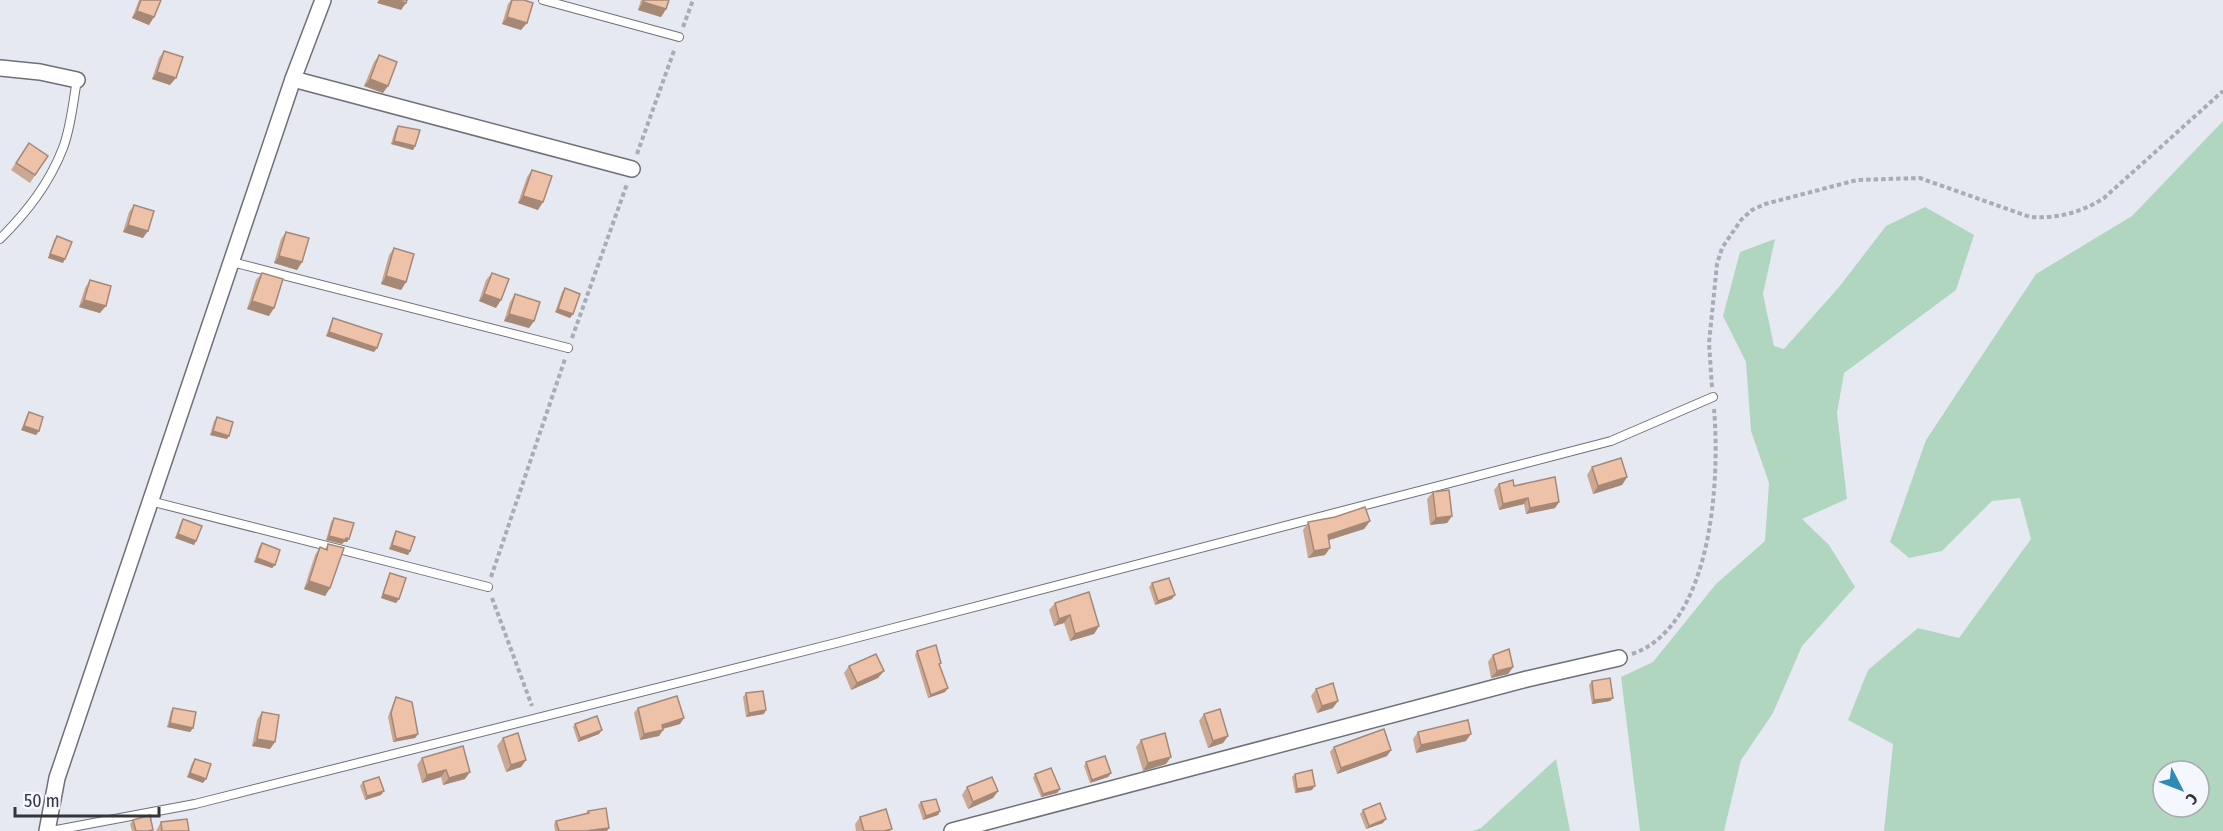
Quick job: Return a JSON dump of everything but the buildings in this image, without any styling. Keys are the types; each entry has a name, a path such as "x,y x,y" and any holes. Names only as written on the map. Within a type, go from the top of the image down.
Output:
{"street":[{"path":"49,831 57,778 293,79 323,0"},
{"path":"0,68 39,72 77,80"},
{"path":"293,79 632,169"},
{"path":"952,831 1527,679 1619,658"}],"lane":[{"path":"543,0 679,37"},
{"path":"0,239 46,185 64,146 77,80"},
{"path":"232,262 568,348"},
{"path":"49,831 195,804 836,643 1611,441 1713,397"},
{"path":"150,501 488,587"}],"path":[{"path":"1619,658 1637,652 1659,637 1677,618 1691,597 1703,558 1713,498 1717,444 1709,343 1717,264 1722,248 1731,233 1752,210 1765,204 1857,180 1920,178 2030,217 2042,218 2073,213 2104,198 2223,91"}],"green space":[{"path":"2223,121 2223,831 1884,831 1893,744 1848,720 1868,670 1918,628 1959,638 2031,539 2020,498 1992,501 1942,551 1909,558 1890,542 1926,440 2036,274 2132,216"},
{"path":"1925,207 1974,235 1956,290 1844,373 1837,413 1847,499 1802,519 1829,545 1855,587 1802,646 1773,713 1741,760 1724,831 1640,831 1621,677 1653,662 1716,584 1765,541 1769,483 1751,431 1746,362 1723,316 1740,252 1775,239 1763,294 1774,346 1784,349 1839,287 1886,226"},
{"path":"1556,759 1570,831 1472,831 1481,828"}]}
